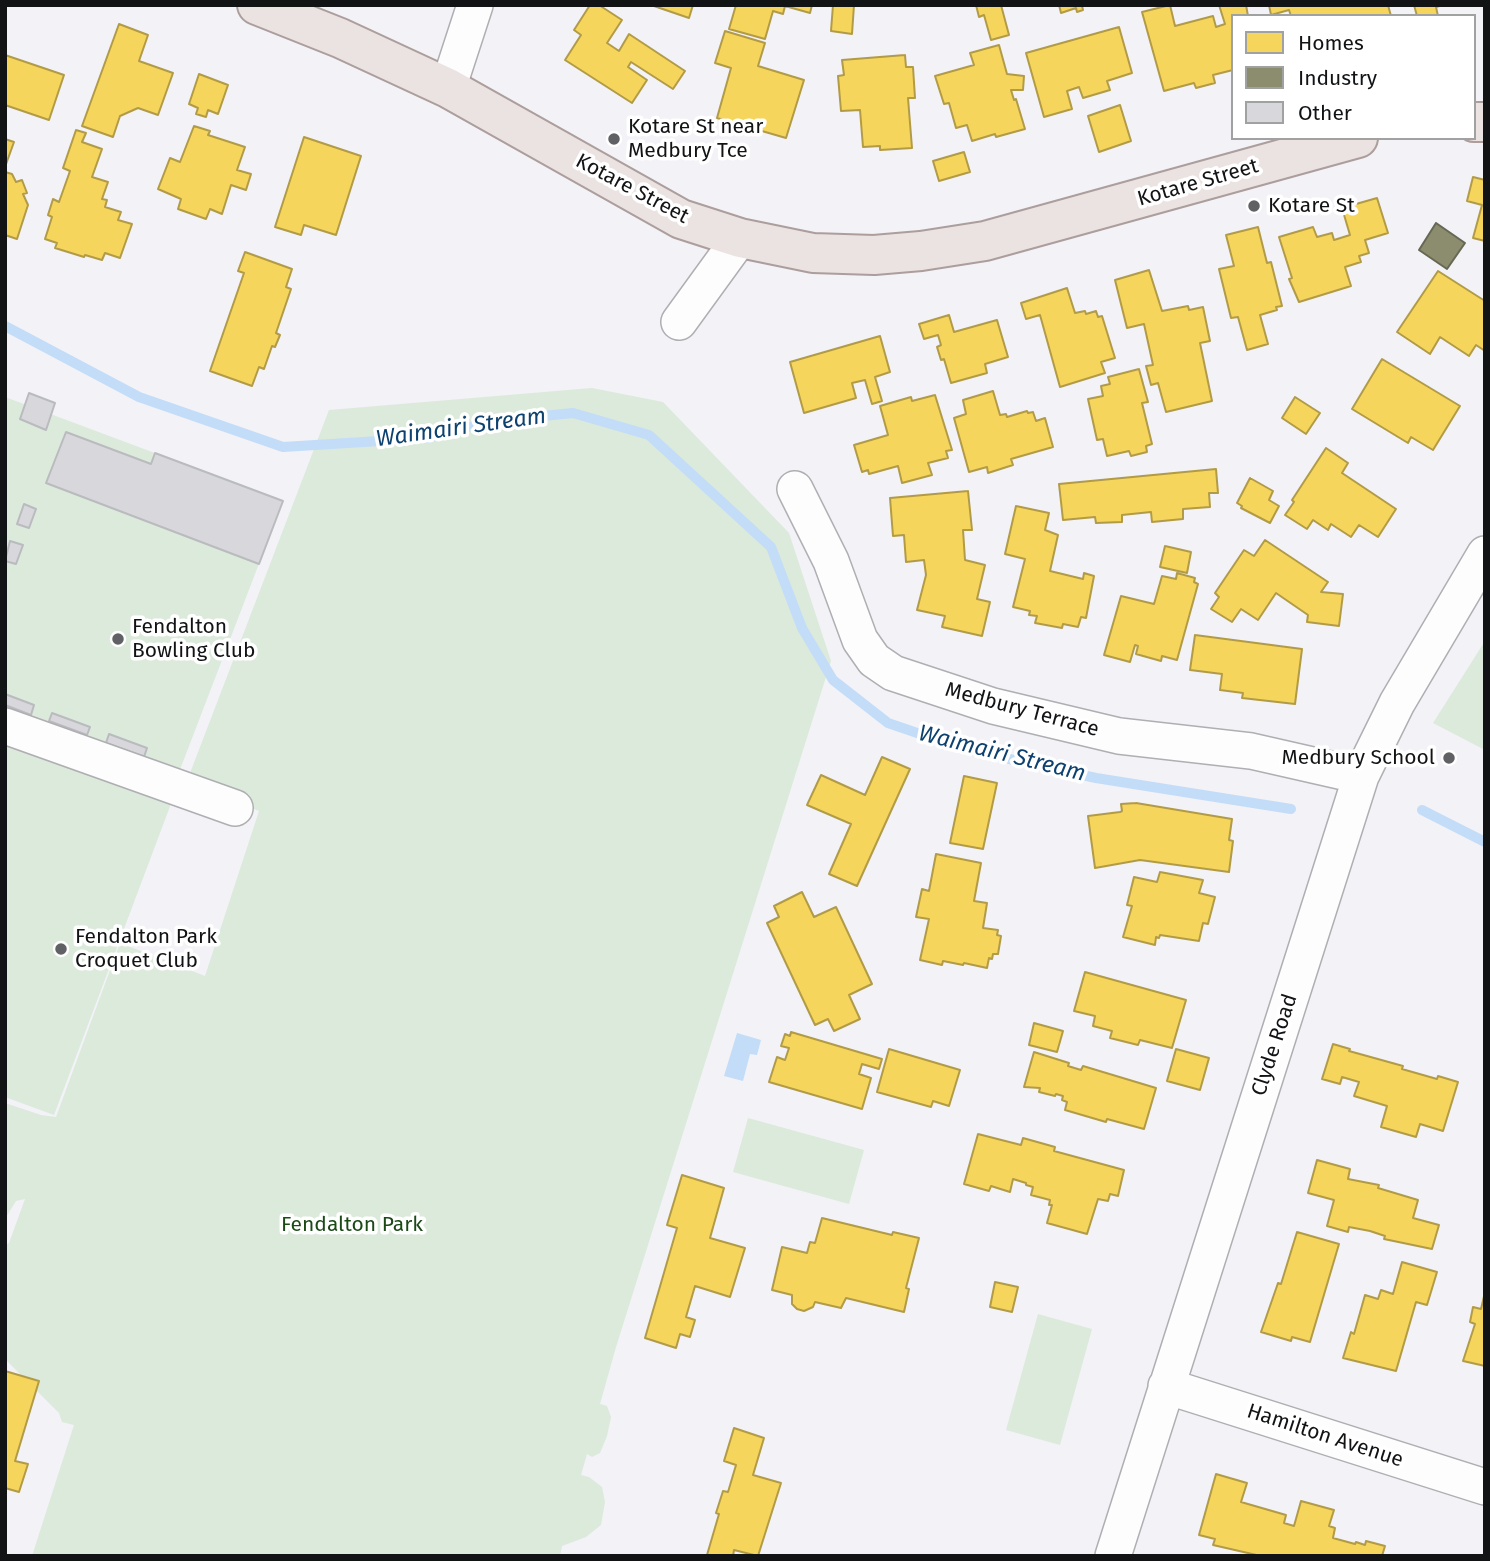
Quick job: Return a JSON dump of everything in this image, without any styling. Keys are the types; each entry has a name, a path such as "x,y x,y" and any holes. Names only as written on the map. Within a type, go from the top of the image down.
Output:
{"main road":[{"name":"Kotare Street","path":"257,5 340,38 448,89 681,219 740,238 813,253 874,255 985,241 1351,140"}],"street":[{"path":"448,89 475,5"},
{"path":"679,322 740,238"},
{"name":"Medbury Terrace","path":"795,489 831,561 860,640 874,660 893,673 993,706 1119,736 1251,751 1361,776"},
{"name":"Clyde Road","path":"1113,1556 1361,776 1397,703 1485,554"},
{"path":"5,726 235,808"},
{"name":"Hamilton Avenue","path":"1166,1386 1485,1487"}],"green space":[{"name":"Fendalton Park","path":"592,388 663,402 789,533 831,661 616,1347 600,1404 607,1406 611,1417 607,1436 600,1453 592,1457 587,1454 581,1475 589,1477 602,1487 605,1502 601,1525 586,1537 562,1546 560,1556 32,1556 74,1425 62,1422 59,1413 5,1359 5,1245 9,1243 25,1199 16,1201 5,1219 5,1103 56,1117 120,943 205,976 259,811 187,781 329,410"},
{"name":"Fendalton Bowling Club","path":"5,397 283,501 176,780 5,714"},
{"path":"1485,641 1485,750 1433,723"},
{"name":"Fendalton Park Croquet Club","path":"5,738 172,801 54,1115 5,1097"},
{"path":"748,1118 864,1150 849,1204 733,1172"},
{"path":"1038,1314 1092,1329 1060,1445 1006,1430"}],"water":[{"path":"737,1033 761,1040 757,1055 750,1054 743,1081 724,1076"}],"building: Homes":[{"path":"590,5 599,5 622,20 607,43 619,51 629,34 685,71 673,89 631,62 628,67 647,80 632,103 565,60 581,35 574,30"},
{"path":"651,5 693,5 689,18"},
{"path":"736,5 812,5 810,13 785,6 783,14 773,11 765,39 729,29"},
{"path":"833,5 854,5 852,34 831,31"},
{"path":"976,5 1001,5 1009,35 991,40 984,15 979,17"},
{"path":"1059,5 1086,5 1082,6 1083,10 1077,12 1076,8 1061,13"},
{"path":"1170,5 1175,26 1213,16 1216,27 1225,24 1219,5 1246,5 1248,14 1231,14 1231,70 1213,75 1215,83 1196,88 1194,83 1164,91 1142,12"},
{"path":"1269,5 1388,5 1390,14 1290,14 1289,10 1271,14"},
{"path":"1414,5 1443,5 1436,7 1438,14 1416,14"},
{"path":"119,24 148,35 139,61 173,73 158,115 138,108 120,116 113,137 82,126"},
{"path":"1119,27 1132,73 1107,81 1110,90 1083,98 1079,87 1067,91 1072,109 1044,117 1026,53"},
{"path":"725,31 765,43 758,66 804,80 786,138 717,118 731,68 715,63"},
{"path":"999,45 1007,74 1024,76 1023,90 1011,90 1025,129 972,141 967,125 956,128 949,103 944,104 935,76 974,65 970,53"},
{"path":"5,55 64,75 49,120 5,105"},
{"path":"905,55 906,67 913,67 915,98 908,98 912,148 880,150 880,146 863,147 860,110 841,111 838,76 844,75 842,60"},
{"path":"199,74 228,85 218,114 208,110 206,117 196,114 198,108 189,104"},
{"path":"1120,105 1131,141 1099,152 1088,116"},
{"path":"194,126 210,131 208,135 245,147 237,170 251,174 246,190 231,185 222,214 210,209 206,219 178,209 181,199 158,189 170,158 180,162"},
{"path":"76,130 86,133 82,142 102,149 92,177 108,182 102,199 107,200 105,207 121,212 118,220 132,224 120,258 105,253 102,260 85,255 84,257 55,248 57,243 45,239 52,217 48,215 53,199 59,202 70,171 63,168"},
{"path":"304,137 361,156 336,235 304,225 301,235 275,227"},
{"path":"5,139 14,142 5,167"},
{"path":"964,152 970,172 939,181 933,161"},
{"path":"5,172 12,174 16,182 22,180 27,193 23,194 28,205 17,239 5,235"},
{"path":"1473,177 1485,180 1485,241 1473,238 1482,205 1467,201"},
{"path":"1377,198 1388,233 1365,240 1369,253 1359,256 1361,262 1345,267 1351,286 1299,302 1289,279 1292,278 1279,237 1313,227 1317,237 1332,233 1334,240 1350,235 1342,208"},
{"path":"1258,227 1267,263 1271,262 1282,306 1260,315 1268,344 1247,350 1238,317 1231,318 1219,269 1234,266 1226,235"},
{"path":"245,252 292,269 286,287 291,289 276,333 280,335 275,347 272,346 264,369 259,367 252,386 210,371 244,273 238,271"},
{"path":"1149,270 1162,311 1188,306 1189,310 1203,307 1210,341 1200,343 1212,401 1166,412 1158,383 1151,385 1146,366 1153,365 1144,324 1127,328 1115,280"},
{"path":"1438,271 1485,301 1485,351 1476,345 1469,356 1440,337 1430,354 1397,332"},
{"path":"1067,288 1075,313 1096,311 1098,317 1102,316 1115,358 1101,362 1105,373 1060,387 1040,315 1026,319 1021,303"},
{"path":"949,315 954,332 997,320 1008,357 985,364 987,373 951,383 944,359 941,360 937,347 941,345 938,335 924,339 919,324"},
{"path":"880,336 890,372 875,377 882,401 872,404 865,380 852,383 856,398 804,413 790,362"},
{"path":"1382,359 1460,406 1433,450 1411,437 1408,443 1352,409"},
{"path":"1139,369 1148,402 1142,403 1152,444 1146,446 1147,452 1131,456 1129,451 1107,456 1103,439 1097,440 1088,399 1103,396 1101,386 1110,384 1108,377"},
{"path":"993,391 1000,415 1006,414 1007,417 1027,411 1033,412 1036,421 1045,418 1053,447 1011,459 1013,465 988,473 987,467 969,472 954,418 966,414 963,400"},
{"path":"935,395 952,450 946,451 948,458 928,463 932,475 902,483 898,466 869,474 868,470 862,472 854,445 888,435 880,406 911,397 912,401"},
{"path":"1295,397 1320,413 1306,434 1282,418"},
{"path":"1326,448 1348,463 1342,473 1396,509 1378,537 1359,525 1351,537 1331,524 1328,530 1313,520 1307,529 1285,515"},
{"path":"1216,469 1218,493 1209,493 1210,507 1183,509 1183,519 1152,522 1151,512 1122,515 1122,522 1096,523 1095,517 1063,520 1059,484"},
{"path":"1250,478 1273,491 1269,500 1279,506 1270,523 1241,508 1237,503"},
{"path":"968,491 972,530 963,530 965,560 985,565 977,599 990,602 982,636 942,627 945,616 917,610 926,575 924,560 906,562 904,535 893,536 890,498"},
{"path":"1016,506 1049,513 1045,530 1058,535 1050,571 1083,579 1084,573 1094,576 1086,618 1081,617 1078,627 1063,624 1062,628 1035,623 1037,616 1029,615 1030,611 1013,607 1025,559 1005,554"},
{"path":"1265,540 1328,582 1321,592 1343,594 1339,626 1307,622 1308,615 1276,593 1258,620 1241,609 1232,622 1211,609 1219,597 1215,593 1244,550 1254,556"},
{"path":"1165,546 1191,552 1187,573 1160,567"},
{"path":"1177,573 1195,578 1194,582 1198,584 1177,660 1162,656 1161,661 1136,654 1138,646 1135,645 1130,662 1104,655 1121,596 1154,604 1162,576 1176,579"},
{"path":"1195,635 1302,649 1295,704 1242,698 1243,693 1220,690 1222,674 1190,670"},
{"path":"882,757 910,769 857,886 829,874 851,824 807,805 821,775 865,795"},
{"path":"964,776 997,783 983,849 950,843"},
{"path":"1136,803 1232,819 1229,840 1233,841 1229,872 1140,860 1095,868 1088,816 1120,812 1121,804"},
{"path":"936,854 981,863 974,901 987,903 983,928 998,930 997,935 1001,936 998,954 993,954 992,959 989,958 987,968 943,961 942,965 920,960 929,919 916,917 922,889 929,891"},
{"path":"1160,872 1203,880 1199,893 1215,897 1208,924 1203,923 1199,941 1160,935 1159,938 1156,937 1155,945 1123,937 1132,906 1127,905 1134,877 1157,882"},
{"path":"802,892 814,917 836,907 872,984 849,995 860,1019 834,1031 828,1019 815,1025 767,923 779,917 774,906"},
{"path":"1085,972 1186,1000 1172,1048 1140,1040 1138,1045 1110,1038 1112,1031 1093,1026 1095,1016 1074,1011"},
{"path":"1034,1023 1063,1031 1057,1052 1029,1045"},
{"path":"791,1032 882,1059 879,1069 862,1064 859,1074 871,1078 862,1109 769,1082 777,1057 785,1060 789,1048 781,1046 785,1034 790,1036"},
{"path":"1333,1044 1403,1066 1402,1069 1458,1082 1443,1131 1420,1124 1416,1137 1381,1127 1387,1106 1354,1096 1359,1082 1342,1077 1340,1084 1322,1079"},
{"path":"889,1049 960,1070 949,1106 933,1101 931,1107 877,1092"},
{"path":"1176,1049 1209,1058 1200,1090 1167,1081"},
{"path":"1034,1052 1069,1063 1068,1066 1081,1070 1083,1066 1156,1088 1144,1129 1065,1110 1067,1102 1062,1100 1063,1096 1039,1092 1040,1088 1024,1087"},
{"path":"978,1134 1021,1145 1023,1138 1055,1147 1054,1151 1124,1170 1118,1196 1110,1194 1108,1201 1098,1199 1087,1234 1047,1223 1052,1205 1049,1205 1050,1200 1031,1195 1033,1187 1026,1183 1013,1179 1010,1192 991,1186 989,1191 964,1184"},
{"path":"1317,1160 1350,1169 1348,1179 1379,1185 1378,1188 1418,1200 1413,1218 1439,1225 1432,1249 1384,1239 1385,1236 1370,1231 1349,1227 1348,1232 1327,1226 1334,1200 1308,1193"},
{"path":"682,1175 724,1188 710,1238 745,1248 730,1297 695,1286 686,1317 695,1320 690,1337 680,1334 676,1348 645,1338 677,1228 667,1225"},
{"path":"822,1218 892,1235 893,1232 919,1238 906,1288 909,1289 904,1312 846,1298 841,1308 815,1302 813,1307 804,1311 792,1304 792,1295 772,1290 782,1247 807,1253 810,1242 815,1243"},
{"path":"1297,1232 1339,1244 1310,1342 1292,1337 1291,1341 1261,1332 1278,1283 1281,1284"},
{"path":"1402,1262 1437,1272 1427,1305 1416,1302 1396,1371 1343,1358 1351,1332 1354,1334 1365,1295 1378,1299 1381,1290 1393,1294"},
{"path":"995,1282 1018,1287 1012,1312 990,1307"},
{"path":"1485,1292 1485,1366 1463,1361 1475,1324 1470,1322 1473,1307 1481,1309"},
{"path":"5,1371 39,1381 15,1461 28,1464 19,1492 5,1488"},
{"path":"734,1428 764,1438 753,1475 781,1483 758,1556 734,1550 733,1556 709,1556 707,1555 719,1514 716,1513 723,1491 728,1492 736,1465 724,1461"},
{"path":"1216,1474 1247,1483 1241,1502 1286,1515 1284,1523 1294,1526 1301,1501 1334,1510 1329,1526 1335,1528 1333,1538 1355,1544 1365,1545 1366,1541 1385,1546 1382,1556 1261,1556 1213,1545 1215,1539 1199,1535"}],"building: Industry":[{"path":"1436,223 1465,243 1447,269 1419,250"}],"building: Other":[{"path":"29,393 55,403 46,430 20,419"},
{"path":"66,432 151,464 155,453 283,501 259,564 46,483"},
{"path":"24,504 36,509 29,528 17,524"},
{"path":"10,541 23,545 16,564 5,561"},
{"path":"5,694 34,705 31,715 5,705"},
{"path":"52,713 90,727 87,735 49,721"},
{"path":"109,734 147,748 144,757 106,743"}],"waterway":[{"name":"Waimairi Stream","path":"5,326 139,397 283,447 428,438 492,421 573,413 649,435 771,547 802,628 833,680 888,723 964,749 1096,778 1291,809"},
{"name":"Waimairi Stream","path":"1422,810 1485,842"}],"place":[{"name":"Kotare St near Medbury Tce","path":"614,139"},
{"name":"Kotare St","path":"1254,206"},
{"name":"Fendalton Bowling Club","path":"118,639"},
{"name":"Medbury School","path":"1449,758"},
{"name":"Fendalton Park Croquet Club","path":"61,949"}]}
